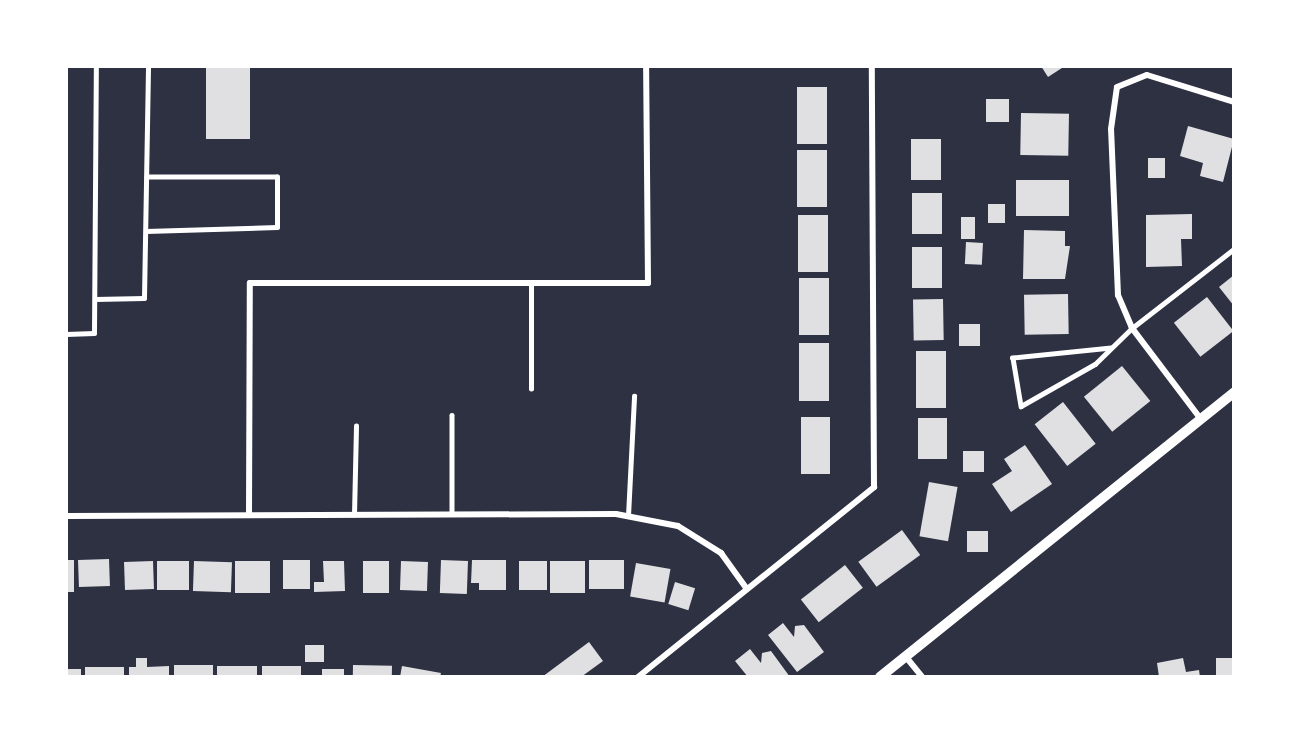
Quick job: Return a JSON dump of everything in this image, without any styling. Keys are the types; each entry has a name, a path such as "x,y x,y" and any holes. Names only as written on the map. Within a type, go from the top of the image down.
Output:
{"street":[{"path":"249,515 250,284 648,283 646,66"},
{"path":"638,677 874,487 872,66"},
{"path":"1200,418 1132,328 1118,295 1111,129 1117,87 1147,75 1234,102"},
{"path":"880,677 1234,392"},
{"path":"66,516 452,514 628,516 678,526 700,539 721,553 747,589"},
{"path":"906,657 922,677"}],"lane":[{"path":"66,334 94,333 96,66"},
{"path":"95,299 144,298 147,66"},
{"path":"146,231 277,227 277,177 147,177"},
{"path":"1111,348 1013,358 1021,406 1095,364 1132,328 1234,249"},
{"path":"531,283 531,389"},
{"path":"628,516 634,396"},
{"path":"452,415 452,514"},
{"path":"354,515 356,426"}],"building":[{"path":"206,66 250,66 250,139 206,139"},
{"path":"1041,66 1065,66 1048,77"},
{"path":"797,87 827,87 827,144 797,144"},
{"path":"986,99 1009,99 1009,122 986,122"},
{"path":"1021,113 1069,114 1068,156 1020,155"},
{"path":"1188,126 1234,139 1223,182 1200,176 1203,163 1180,156"},
{"path":"911,139 941,139 941,180 911,180"},
{"path":"797,150 827,150 827,207 797,207"},
{"path":"1148,158 1165,158 1165,178 1148,178"},
{"path":"1016,180 1069,180 1069,216 1016,216"},
{"path":"912,193 942,193 942,234 912,234"},
{"path":"988,204 1005,204 1005,223 988,223"},
{"path":"1192,214 1192,239 1181,239 1182,266 1146,267 1146,215"},
{"path":"798,215 828,215 828,272 798,272"},
{"path":"961,217 975,217 975,239 961,239"},
{"path":"1024,230 1065,231 1065,246 1070,246 1065,279 1023,279"},
{"path":"966,242 983,243 982,265 965,264"},
{"path":"912,247 942,247 942,288 912,288"},
{"path":"1234,275 1234,306 1219,287"},
{"path":"799,278 829,278 829,335 799,335"},
{"path":"1068,294 1069,334 1025,335 1024,295"},
{"path":"1207,297 1233,331 1200,357 1174,323"},
{"path":"943,299 944,340 914,341 913,300"},
{"path":"959,324 980,324 980,346 959,346"},
{"path":"799,343 829,343 829,401 799,401"},
{"path":"916,351 946,351 946,408 916,408"},
{"path":"1122,366 1150,401 1112,432 1084,397"},
{"path":"1063,402 1096,444 1067,466 1035,424"},
{"path":"801,417 830,417 830,474 801,474"},
{"path":"918,418 947,418 947,459 918,459"},
{"path":"1025,445 1052,484 1011,512 992,484 1012,471 1004,459"},
{"path":"963,451 984,451 984,472 963,472"},
{"path":"929,482 958,487 948,541 919,536"},
{"path":"902,530 920,555 877,587 858,562"},
{"path":"967,531 988,531 988,552 967,552"},
{"path":"109,559 110,586 79,587 78,560"},
{"path":"66,560 74,560 74,592 66,592"},
{"path":"283,560 310,560 310,589 283,589"},
{"path":"441,560 468,561 467,594 440,593"},
{"path":"472,560 506,560 506,590 479,590 479,583 471,583"},
{"path":"589,560 624,560 624,589 589,589"},
{"path":"153,561 154,589 125,590 124,562"},
{"path":"157,561 189,561 189,590 157,590"},
{"path":"194,561 232,562 231,592 193,591"},
{"path":"235,561 270,561 270,593 235,593"},
{"path":"323,561 344,561 345,591 314,592 314,582 324,582"},
{"path":"363,561 389,561 389,593 363,593"},
{"path":"401,561 428,562 427,591 400,590"},
{"path":"519,561 547,561 547,590 519,590"},
{"path":"550,561 585,561 585,593 550,593"},
{"path":"636,563 670,569 665,603 630,596"},
{"path":"845,565 863,588 819,622 801,599"},
{"path":"675,582 695,588 688,610 668,604"},
{"path":"783,623 794,637 795,626 804,625 824,652 797,672 768,635"},
{"path":"589,642 603,661 581,677 542,677"},
{"path":"305,645 324,645 324,662 305,662"},
{"path":"750,649 761,663 762,653 771,651 790,677 748,677 735,661"},
{"path":"136,658 147,658 147,667 169,666 169,677 129,677 129,667 136,667"},
{"path":"1183,658 1186,672 1199,670 1200,677 1159,677 1157,663"},
{"path":"1216,658 1234,658 1234,677 1216,677"},
{"path":"174,665 213,665 213,677 174,677"},
{"path":"353,665 392,666 392,677 353,677"},
{"path":"217,666 257,666 257,677 217,677"},
{"path":"262,666 301,666 301,677 262,677"},
{"path":"402,666 441,673 440,677 400,677"},
{"path":"85,667 124,667 124,677 85,677"},
{"path":"66,669 81,669 81,677 66,677"},
{"path":"322,669 344,669 344,677 322,677"}]}
